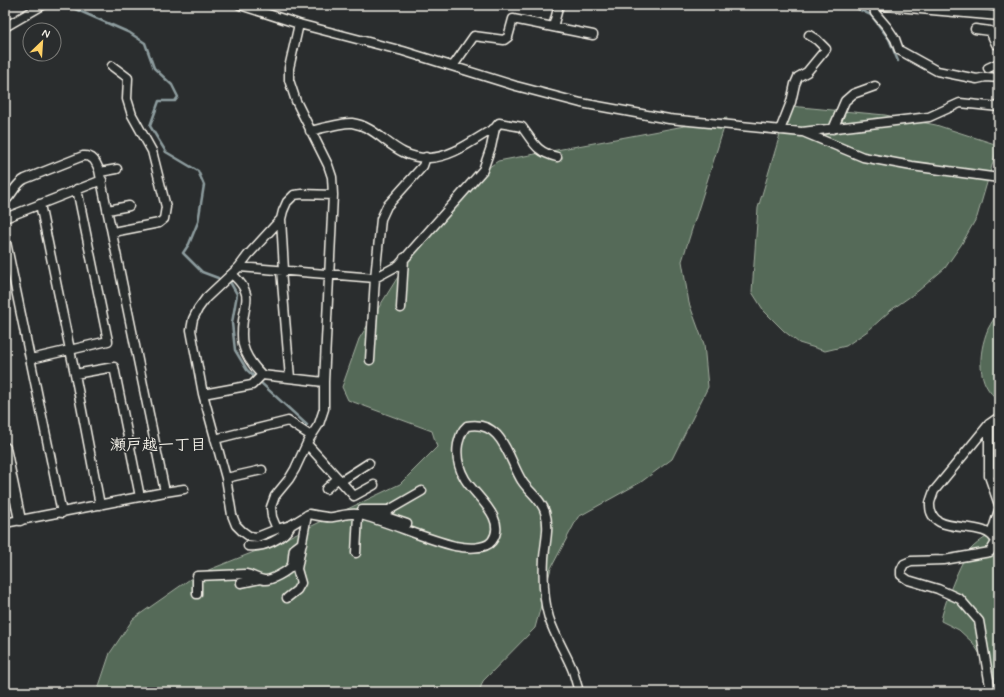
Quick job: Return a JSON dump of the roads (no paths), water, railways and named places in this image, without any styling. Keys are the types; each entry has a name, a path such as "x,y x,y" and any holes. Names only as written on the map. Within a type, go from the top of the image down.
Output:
{"street":[{"path":"5,27 43,5"},
{"path":"240,5 299,24 403,51 516,86 581,103 669,119 802,132 928,117 960,104 999,107"},
{"path":"553,27 559,5"},
{"path":"999,16 875,5 875,13 895,39 899,50 937,71 978,79 986,77 999,78"},
{"path":"453,66 474,36 504,40 508,38 512,19 593,35"},
{"path":"277,529 271,512 271,507 275,496 296,469 309,440 319,424 324,410 333,195 332,177 328,165 296,101 289,80 288,68 299,24"},
{"path":"975,29 990,31 996,44 999,43"},
{"path":"780,130 791,102 798,77 807,72 826,49 817,40 809,35"},
{"path":"988,68 999,63"},
{"path":"112,66 128,78 127,100 132,115 152,150 166,207 164,219 159,223 113,232"},
{"path":"833,129 845,101 853,94 875,86"},
{"path":"310,131 350,122 366,127 397,150 412,156 429,158 450,153 496,128"},
{"path":"239,267 375,278 399,265 483,170 496,128 499,123 522,127 540,151 557,157"},
{"path":"802,132 863,157 912,166 999,178"},
{"path":"5,201 21,181 83,156 92,157 97,165 101,176 113,232 165,492"},
{"path":"370,360 375,278 381,219 387,206 423,166 426,157"},
{"path":"5,218 78,189 101,176 118,169"},
{"path":"31,359 108,342 78,189"},
{"path":"290,378 282,270 281,219 287,202 294,195 333,195"},
{"path":"40,204 76,374 100,505"},
{"path":"108,210 129,206"},
{"path":"281,219 239,267 206,298 193,319 191,330 203,394 226,478 232,515 236,525 249,536 257,537 277,529 291,526 309,514 331,518 358,513 389,510 422,490"},
{"path":"5,237 62,513"},
{"path":"401,308 404,258"},
{"path":"232,274 242,284 246,292 247,299 241,332 242,344 249,362 261,375 324,382"},
{"path":"76,374 114,367 140,497"},
{"path":"203,394 253,384 261,375"},
{"path":"991,692 979,621 960,599 942,590 908,580 902,575 901,570 904,564 911,561 944,560 990,552 996,542 989,533 975,529 946,525 938,521 932,513 930,502 934,490 989,424 999,417"},
{"path":"216,439 288,421 309,440 339,480 354,496 374,485"},
{"path":"358,513 455,546 479,547 490,544 495,537 497,528 494,518 480,497 465,480 460,470 457,452 460,435 467,426 478,424 499,437 506,447 521,480 546,512 547,534 544,558 544,592 549,618 573,672 579,692"},
{"path":"989,424 990,481 999,505"},
{"path":"5,448 20,520"},
{"path":"326,489 369,463"},
{"path":"226,478 262,470"},
{"path":"989,470 999,475"},
{"path":"5,523 184,489"},
{"path":"991,535 999,510"},
{"path":"358,513 407,524"},
{"path":"356,553 358,513"},
{"path":"288,598 298,590 301,583 297,569 307,515"},
{"path":"248,546 254,547 274,540 288,531 291,526"},
{"path":"196,594 197,576 246,574 263,580 269,580 292,565 294,549 302,542"},
{"path":"241,583 260,579"}],"waterway":[{"path":"66,5 130,33 145,43 154,68 172,85 178,97 175,101 159,101 150,126 166,152 198,171 204,185 198,222 189,244 183,253 202,272 218,278"},
{"path":"850,5 871,15 889,39 898,61"},
{"path":"230,282 237,294 232,323 235,350 247,370 307,425"}],"district":[{"name":"瀬戸越一丁目","path":"158,444"}]}
